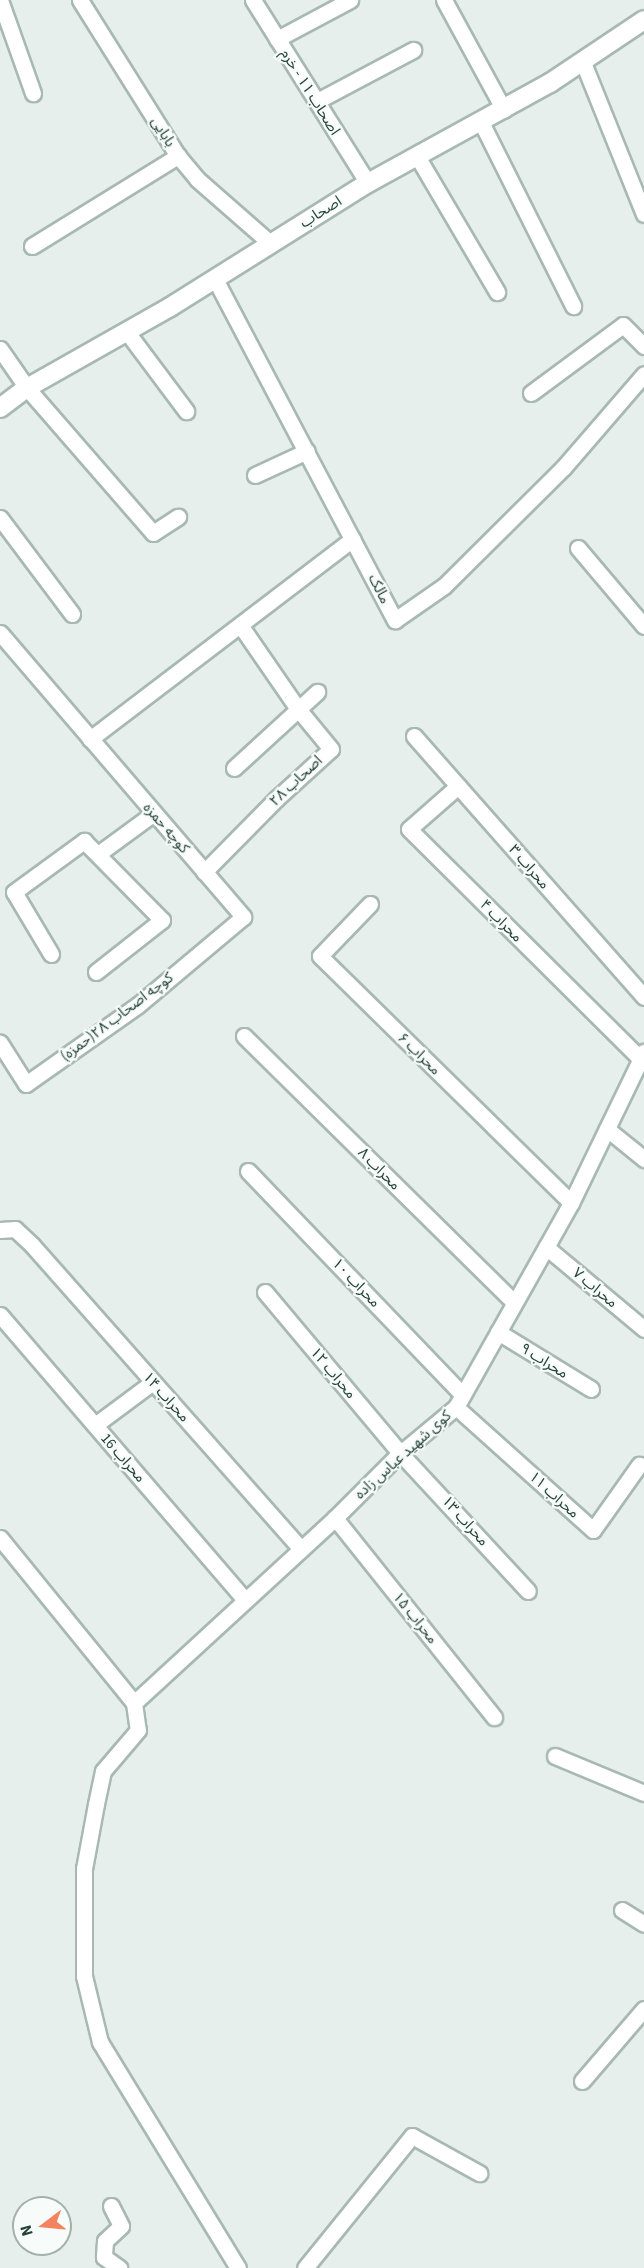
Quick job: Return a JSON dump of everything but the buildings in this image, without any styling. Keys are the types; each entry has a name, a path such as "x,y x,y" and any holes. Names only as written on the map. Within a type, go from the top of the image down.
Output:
{"main road":[{"name":"اصحاب","path":"0,408 27,388 127,332 368,183 504,110 644,20"}],"street":[{"path":"0,0 33,93"},
{"name":"بابایی","path":"80,0 178,156 197,179 270,243"},
{"name":"اصحاب ۱۱ - خرم","path":"252,0 368,183"},
{"path":"277,39 350,0"},
{"path":"444,0 504,110"},
{"path":"316,101 413,50"},
{"path":"582,60 644,214"},
{"path":"480,122 573,306"},
{"path":"33,246 178,156"},
{"path":"417,156 497,292"},
{"name":"مالک","path":"215,279 395,620 444,585 563,468 644,374"},
{"path":"531,393 623,325 644,346"},
{"path":"127,332 186,411"},
{"path":"0,349 27,388 153,533 178,517"},
{"path":"255,475 307,451"},
{"path":"0,518 72,614"},
{"path":"90,740 352,539"},
{"path":"578,548 644,626"},
{"name":"اصحاب ۲۸","path":"204,872 276,799 331,749 298,709 240,625"},
{"name":"کوچه حمزه","path":"0,633 243,917"},
{"path":"234,768 317,692"},
{"name":"محراب ۳","path":"414,736 644,997"},
{"name":"محراب ۴","path":"458,786 409,829 642,1055"},
{"path":"98,854 154,813"},
{"path":"51,954 14,892 84,841 162,920 96,972"},
{"name":"محراب ۶","path":"370,904 320,956 571,1203"},
{"name":"کوچه اصحاب ۲۸(حمزه)","path":"0,1043 26,1084 138,1005 243,917"},
{"name":"محراب ۸","path":"244,1036 514,1302"},
{"name":"کوی شهید عباس زاده","path":"134,1703 335,1518 400,1453 459,1401 571,1203 642,1055"},
{"path":"607,1129 644,1159"},
{"name":"محراب ۱۰","path":"248,1171 459,1401"},
{"name":"محراب ۱۴","path":"0,1230 15,1229 32,1245 301,1549"},
{"name":"محراب ۷","path":"546,1247 644,1329"},
{"name":"محراب ۱۲","path":"265,1292 400,1453"},
{"name":"محراب 16","path":"0,1315 245,1600"},
{"name":"محراب ۹","path":"498,1332 591,1389"},
{"path":"95,1425 153,1382"},
{"name":"محراب ۱۱","path":"459,1401 593,1530 639,1465"},
{"name":"محراب ۱۳","path":"400,1453 528,1591"},
{"name":"محراب ۱۵","path":"335,1518 494,1718"},
{"path":"0,1538 134,1703 138,1730 103,1771 96,1803 84,1869 84,1976 100,2042 238,2268"},
{"path":"555,1756 644,1793"},
{"path":"622,1910 644,1924"},
{"path":"582,2081 644,2009"},
{"path":"304,2268 412,2136 479,2173"},
{"path":"111,2206 121,2226 105,2241 104,2257 118,2268"}]}
